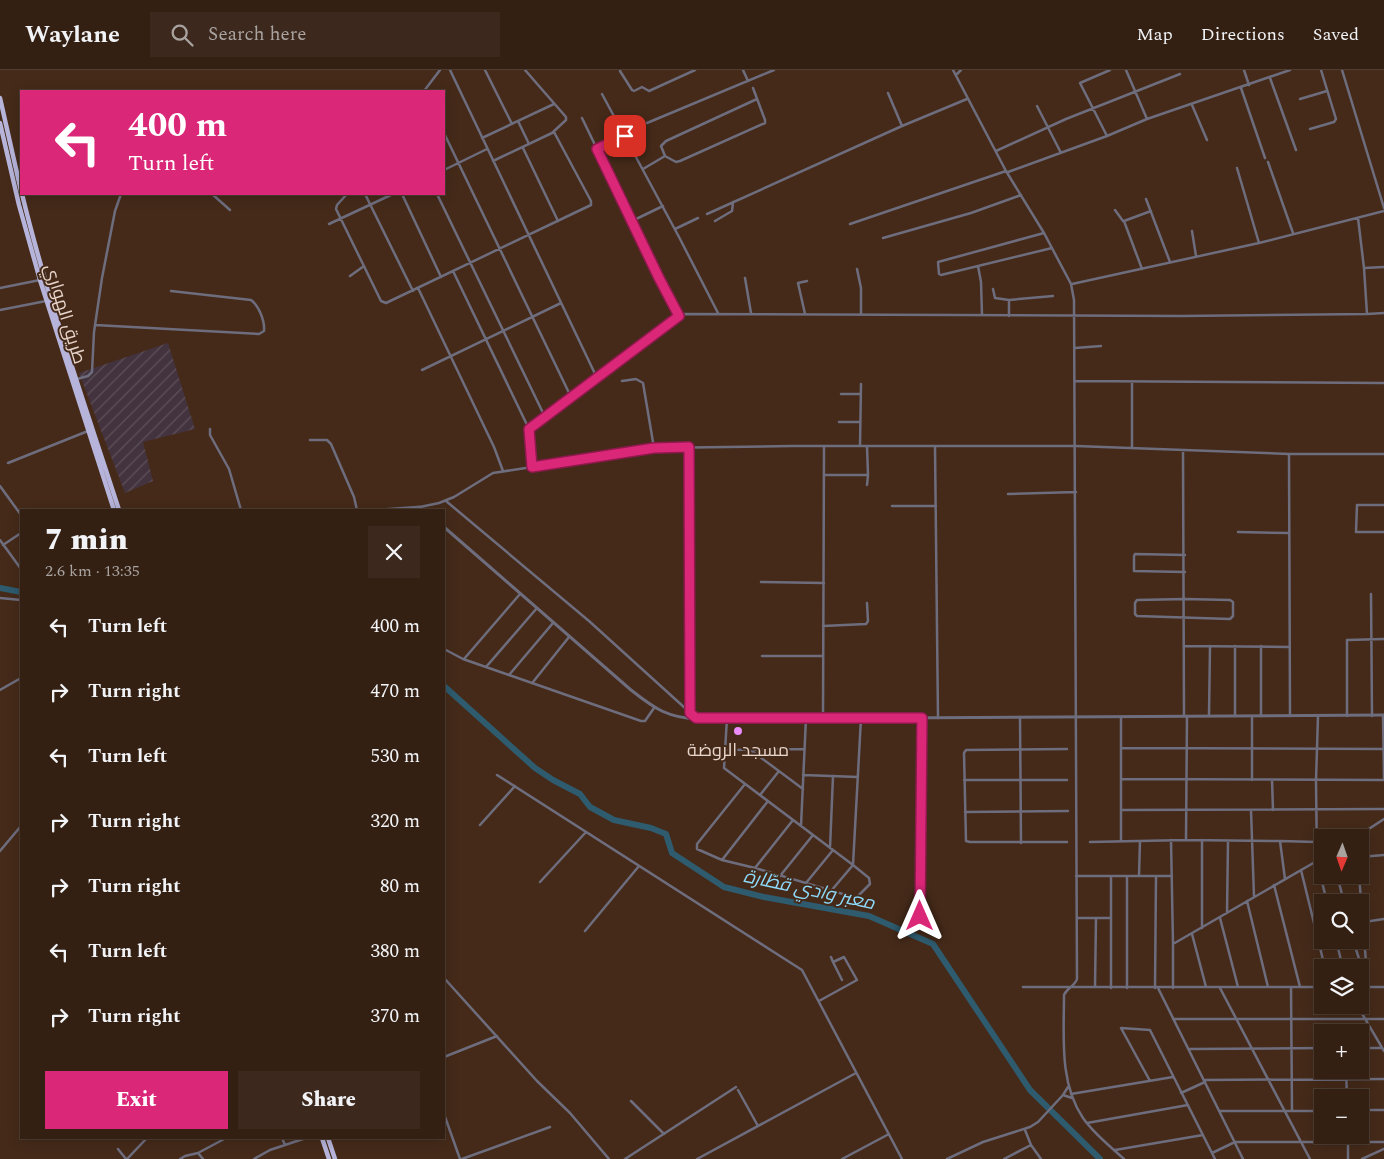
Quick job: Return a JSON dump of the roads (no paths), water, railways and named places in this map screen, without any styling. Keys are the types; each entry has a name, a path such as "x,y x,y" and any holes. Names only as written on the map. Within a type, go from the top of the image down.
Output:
{"highway":[{"name":"طريق الهواري","path":"0,98 20,184"},
{"name":"طريق الهواري","path":"0,123 19,205 46,301 114,509"},
{"name":"طريق الهواري","path":"23,195 43,271 76,379 119,509"},
{"path":"322,1139 329,1159"},
{"path":"328,1139 335,1159"}],"street":[{"path":"425,90 440,70"},
{"path":"450,70 597,378"},
{"path":"485,70 512,124"},
{"path":"493,161 554,132 566,119 524,70"},
{"path":"620,71 632,90 634,91 642,87 649,91 695,70"},
{"path":"744,70 748,81"},
{"path":"597,149 646,125 774,70"},
{"path":"953,70 1007,172 1044,233 1071,284 1075,348 1076,446 1077,979 1064,995 1065,1046 1068,1086 1072,1098 1087,1123 1124,1159"},
{"path":"956,76 961,70"},
{"path":"1107,136 1080,83 1110,70"},
{"path":"1126,70 1148,119"},
{"path":"1244,70 1249,85"},
{"path":"850,224 1007,172 1148,119 1290,70"},
{"path":"1310,129 1336,121 1321,70"},
{"path":"1071,284 1259,243 1384,210 1342,70"},
{"path":"996,151 1048,127 1180,74"},
{"path":"1270,78 1296,150"},
{"path":"753,88 757,98 765,120 765,123 680,161 676,162 665,156 661,146 666,141 757,98"},
{"path":"1241,88 1265,158"},
{"path":"1300,99 1327,91"},
{"path":"888,93 902,126"},
{"path":"602,94 676,229 718,313"},
{"path":"707,214 902,126 967,99"},
{"path":"482,138 554,104"},
{"path":"1191,104 1207,140"},
{"path":"1037,106 1061,153"},
{"path":"582,118 679,316"},
{"path":"518,121 529,144"},
{"path":"346,195 336,206 383,303 386,303 590,205 591,203 554,132"},
{"path":"445,135 571,398"},
{"path":"523,147 558,221"},
{"path":"445,170 487,149"},
{"path":"643,169 665,156"},
{"path":"1268,162 1293,233"},
{"path":"1237,168 1259,243"},
{"path":"883,238 970,213 1021,194"},
{"path":"76,379 88,376 92,372 95,325 108,249 121,195"},
{"path":"213,195 230,210"},
{"path":"366,195 413,291"},
{"path":"329,224 391,195"},
{"path":"402,195 442,277"},
{"path":"437,195 545,417"},
{"path":"1146,199 1170,262"},
{"path":"715,220 730,213 733,209 733,202"},
{"path":"632,221 663,206"},
{"path":"1116,210 1124,221 1142,269"},
{"path":"1124,221 1151,211"},
{"path":"676,229 698,218"},
{"path":"1358,218 1367,314"},
{"path":"1192,231 1196,256"},
{"path":"1044,233 938,262 939,274 1052,248"},
{"path":"350,276 364,266"},
{"path":"978,266 981,282 982,315"},
{"path":"1364,268 1384,267"},
{"path":"856,269 861,288 861,314"},
{"path":"453,271 529,429 532,467"},
{"path":"745,278 751,313"},
{"path":"0,288 40,280"},
{"path":"805,314 798,283 807,281"},
{"path":"418,288 494,447 503,471"},
{"path":"993,289 995,298 1009,300 1052,296"},
{"path":"95,325 259,334 264,331 259,310 251,300 171,291"},
{"path":"1009,300 1009,316"},
{"path":"0,310 46,301"},
{"path":"422,370 561,303"},
{"path":"529,429 684,314 1074,316 1384,313"},
{"path":"1075,348 1101,346"},
{"path":"622,382 636,379 643,383 654,448"},
{"path":"1075,381 1384,383"},
{"path":"1132,382 1132,448"},
{"path":"860,446 861,384"},
{"path":"841,394 861,394"},
{"path":"839,422 860,422"},
{"path":"210,430 210,435 229,469 241,509"},
{"path":"8,463 88,432"},
{"path":"310,440 326,440 331,444 354,497 357,509"},
{"path":"823,718 824,446"},
{"path":"867,446 867,486"},
{"path":"936,446 938,718"},
{"path":"421,509 463,492 488,475 503,471 654,448 1076,446 1289,454 1384,454"},
{"path":"689,447 690,713"},
{"path":"1183,450 1186,840"},
{"path":"1289,454 1290,716"},
{"path":"824,475 868,475"},
{"path":"0,486 20,514"},
{"path":"1008,494 1076,492"},
{"path":"446,500 589,621 696,718"},
{"path":"1384,505 1357,504 1356,532 1384,532"},
{"path":"892,506 936,506"},
{"path":"445,529 654,708 677,717 1384,716 1384,779 1316,781 1121,779"},
{"path":"1238,532 1289,533"},
{"path":"3,545 20,534"},
{"path":"0,540 20,568"},
{"path":"1185,555 1135,554 1134,556 1134,571 1185,572"},
{"path":"761,582 824,583"},
{"path":"463,659 520,594"},
{"path":"1371,594 1372,716"},
{"path":"0,598 20,600"},
{"path":"1185,599 1230,600 1233,602 1233,616 1230,619 1184,616 1137,616 1135,614 1137,600 1185,599"},
{"path":"824,626 866,624 868,622 867,603"},
{"path":"486,666 537,608"},
{"path":"509,675 553,623"},
{"path":"532,682 570,637"},
{"path":"1348,716 1346,640 1384,639"},
{"path":"1184,646 1290,647"},
{"path":"1209,716 1210,646"},
{"path":"1235,646 1235,716"},
{"path":"1261,646 1262,716"},
{"path":"445,650 463,659 641,721 645,721 654,708"},
{"path":"762,656 823,656"},
{"path":"0,690 20,679"},
{"path":"1252,716 1252,780"},
{"path":"1316,829 1318,716"},
{"path":"1020,717 1020,843"},
{"path":"1120,717 1121,841"},
{"path":"727,718 724,768 746,784 792,820 853,865 869,878 870,884 858,896 852,897 722,860 696,847 746,784"},
{"path":"801,826 806,718"},
{"path":"831,891 853,865 861,718"},
{"path":"920,916 922,718"},
{"path":"1121,748 1384,748"},
{"path":"1066,842 968,842 965,839 964,751 1067,749"},
{"path":"725,750 804,750"},
{"path":"751,750 803,789"},
{"path":"760,795 779,771"},
{"path":"498,775 800,969 804,973 902,1159"},
{"path":"803,775 858,777"},
{"path":"806,883 831,849 833,776"},
{"path":"964,780 1067,780"},
{"path":"1272,780 1272,810"},
{"path":"480,825 515,786"},
{"path":"722,860 768,801"},
{"path":"1121,810 1384,810"},
{"path":"1251,810 1254,897"},
{"path":"965,812 1068,811"},
{"path":"1369,829 1384,819 1384,814"},
{"path":"755,868 792,820"},
{"path":"0,851 20,827"},
{"path":"540,882 586,832"},
{"path":"780,876 813,835"},
{"path":"1090,842 1172,840 1314,842"},
{"path":"1172,840 1173,988"},
{"path":"1202,840 1202,928"},
{"path":"1227,913 1228,840"},
{"path":"1139,876 1140,841"},
{"path":"1280,841 1284,879"},
{"path":"1369,856 1384,855"},
{"path":"1173,944 1314,864"},
{"path":"585,931 639,866"},
{"path":"1301,870 1323,959"},
{"path":"1076,876 1172,876"},
{"path":"1111,876 1111,988"},
{"path":"1127,876 1127,988"},
{"path":"1156,876 1156,988 1243,1159"},
{"path":"1274,885 1300,987"},
{"path":"1247,901 1268,987"},
{"path":"1077,918 1111,918"},
{"path":"1095,988 1096,918"},
{"path":"1220,918 1238,987"},
{"path":"1369,921 1384,919"},
{"path":"1192,934 1206,988"},
{"path":"830,957 842,980"},
{"path":"819,1001 856,980 844,957 833,962"},
{"path":"445,979 537,1081 570,1113 609,1159"},
{"path":"1369,987 1384,986"},
{"path":"1023,987 1314,987"},
{"path":"1220,987 1310,1159"},
{"path":"1291,987 1292,1111"},
{"path":"1362,1014 1383,1049"},
{"path":"1173,1019 1384,1018"},
{"path":"1150,1081 1122,1028 1150,1030 1215,1159"},
{"path":"445,1057 497,1036"},
{"path":"1188,1049 1314,1048"},
{"path":"1369,1048 1383,1049"},
{"path":"697,1159 856,1073"},
{"path":"1071,1094 1173,1077"},
{"path":"1182,1093 1204,1081 1346,1079 1347,1089"},
{"path":"1369,1079 1384,1079"},
{"path":"947,1159 983,1142 1025,1129 1038,1122 1063,1096 1068,1086"},
{"path":"625,1159 736,1087"},
{"path":"738,1090 758,1126"},
{"path":"1063,1096 1072,1098"},
{"path":"631,1101 664,1134"},
{"path":"1087,1123 1188,1105"},
{"path":"1219,1111 1314,1110"},
{"path":"1369,1110 1384,1110"},
{"path":"445,1117 461,1159 550,1127"},
{"path":"1025,1129 1031,1145 1041,1159"},
{"path":"842,1159 889,1134"},
{"path":"1114,1150 1202,1135"},
{"path":"118,1149 126,1159 146,1139"},
{"path":"180,1159 198,1153 224,1139"},
{"path":"282,1139 285,1145"},
{"path":"254,1159 270,1150 303,1139"},
{"path":"1212,1153 1234,1142 1314,1142"},
{"path":"1369,1142 1384,1142"},
{"path":"1348,1144 1348,1159"},
{"path":"1004,1159 1031,1145"},
{"path":"1362,1159 1384,1149"},
{"path":"198,1153 202,1159"},
{"path":"474,1154 476,1159"}],"waterway":[{"name":"معبر وادي قطّارة","path":"0,588 20,592"},
{"name":"معبر وادي قطّارة","path":"445,687 535,768 580,794 590,807 614,820 651,828 666,834 672,853 724,887 764,897 869,916 933,944 1030,1090 1100,1159"}],"place":[{"name":"مسجد الروضة","path":"738,731"}]}
